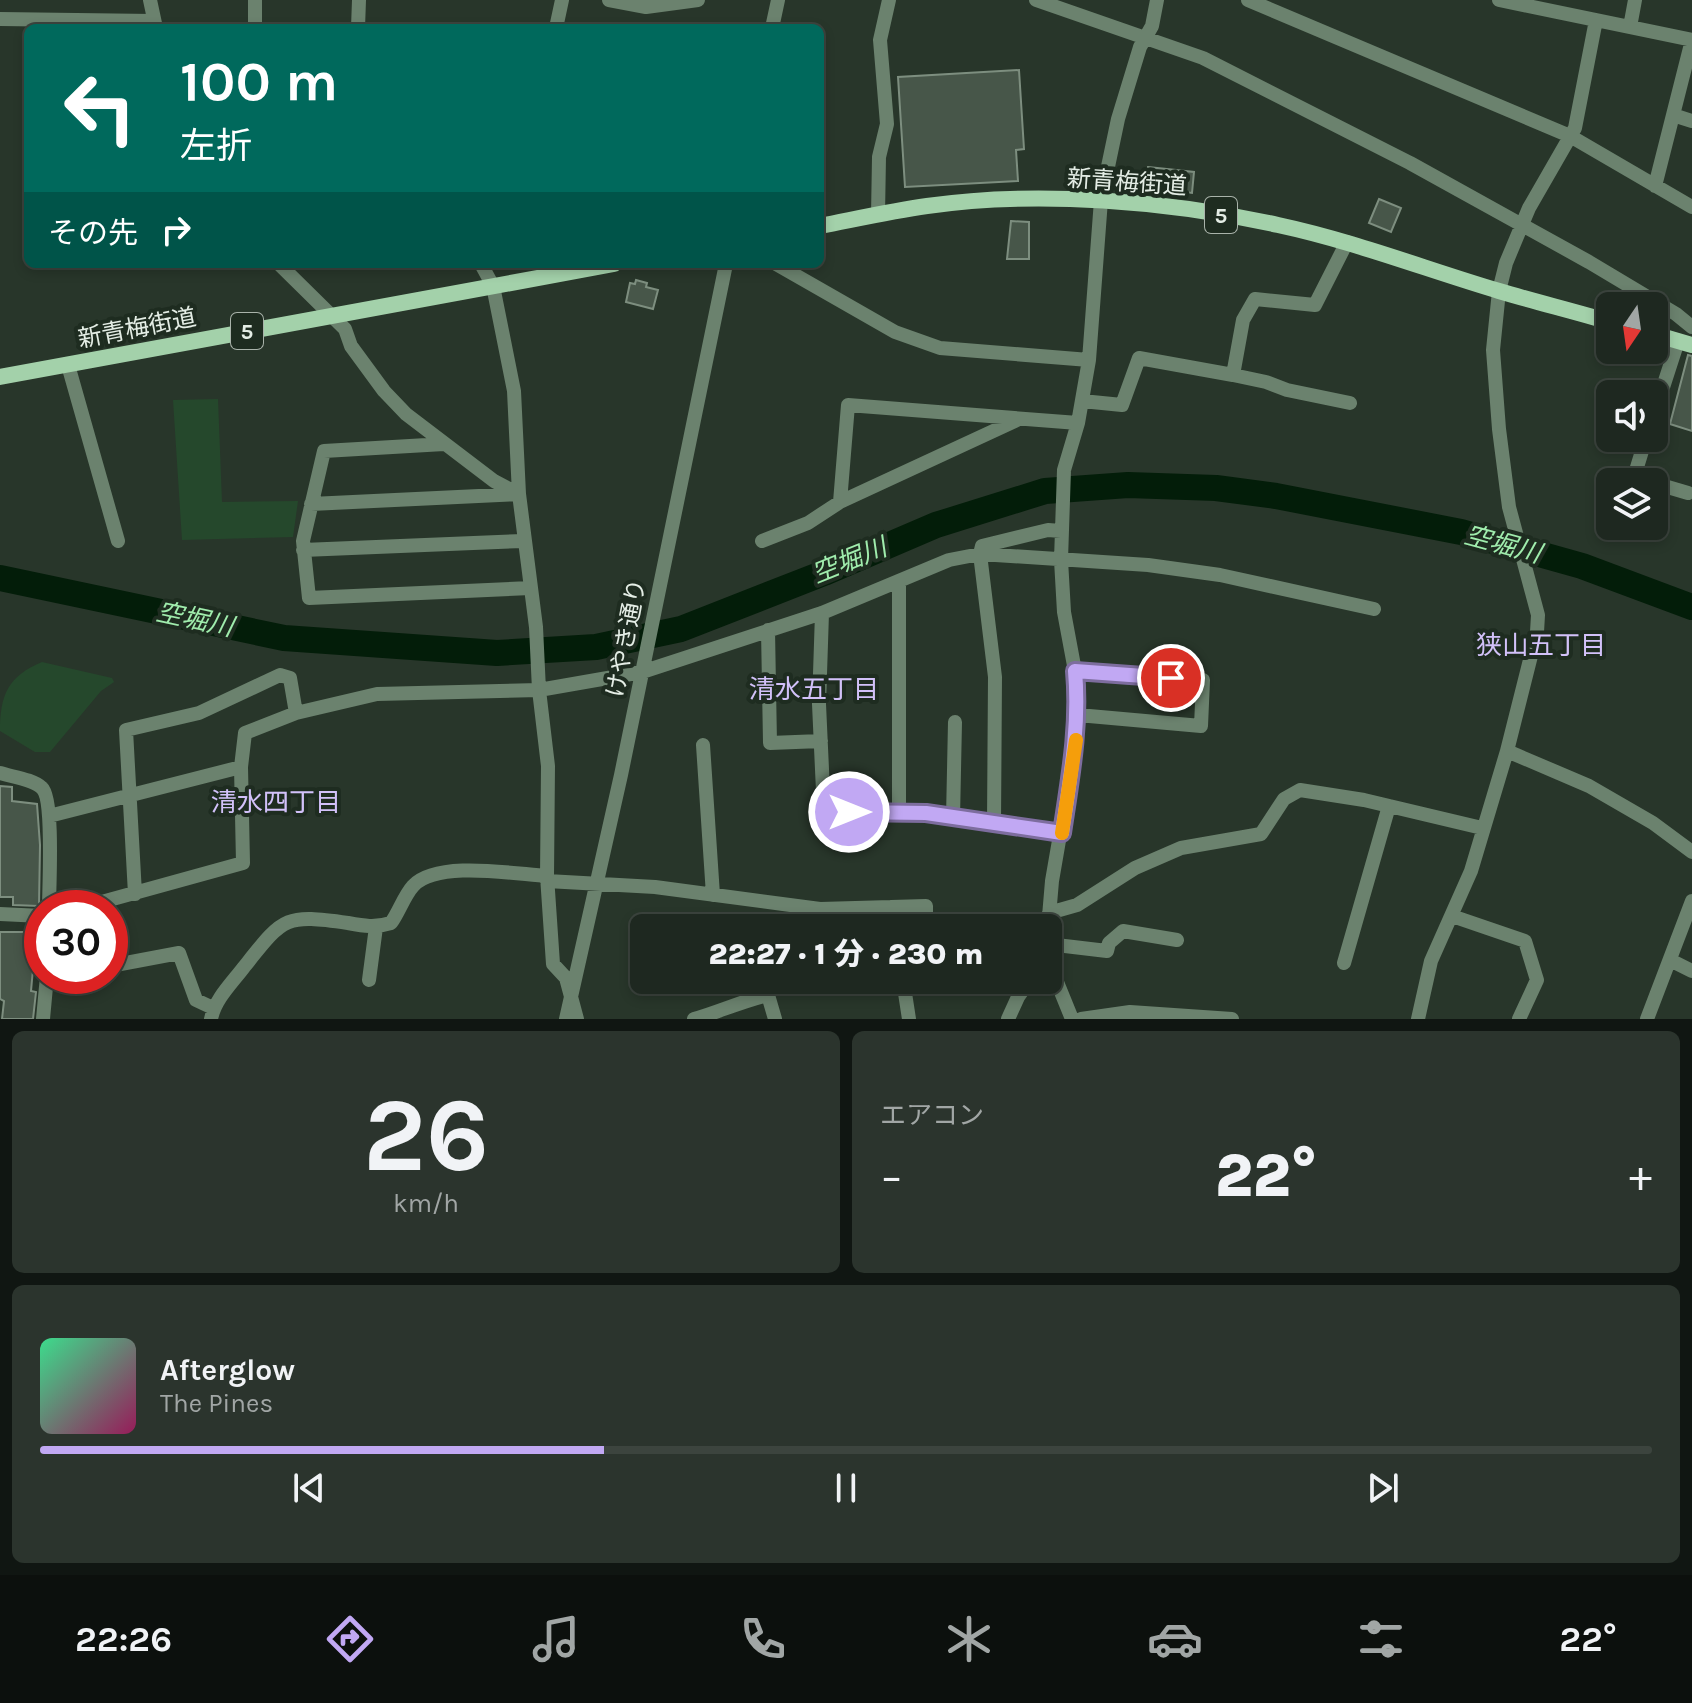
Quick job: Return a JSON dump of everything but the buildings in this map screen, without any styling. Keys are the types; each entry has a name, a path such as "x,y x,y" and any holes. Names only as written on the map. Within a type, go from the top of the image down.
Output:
{"main road":[{"name":"新青梅街道","path":"824,225 929,205 1101,200 1240,218 1347,242 1499,291 1596,318"},
{"name":"新青梅街道","path":"0,377 592,268"}],"street":[{"path":"150,0 155,24"},
{"path":"255,0 255,24"},
{"path":"358,24 359,0"},
{"path":"557,24 562,0"},
{"path":"609,0 646,7 698,0"},
{"path":"773,24 778,0"},
{"path":"878,215 879,157 887,124 880,40 889,0"},
{"path":"1036,0 1203,58 1410,163 1676,314 1692,327"},
{"path":"1049,914 1078,715 1075,671 1064,612 1061,560 1064,472 1078,423 1089,360 1101,200 1118,119 1140,47 1152,26 1157,0"},
{"path":"1248,0 1570,136 1692,207"},
{"path":"1499,0 1692,40 1655,186"},
{"path":"1630,27 1635,0"},
{"path":"0,19 129,24"},
{"path":"1418,1019 1431,961 1471,871 1507,751 1537,632 1538,615 1512,522 1499,429 1493,350 1499,291 1506,263 1529,208 1575,128 1596,20"},
{"path":"1673,115 1692,121"},
{"path":"1233,375 1243,320 1255,299 1315,305 1347,242"},
{"path":"283,268 345,329 351,346 384,391 406,414 494,481 519,494"},
{"path":"483,268 493,286 514,391 523,541 536,627 548,766 547,878 553,964 566,978 577,1019"},
{"name":"けやき通り","path":"566,1019 643,668 725,268"},
{"path":"783,268 895,332 940,348 1089,360"},
{"path":"1668,382 1685,343"},
{"path":"1082,401 1122,405 1139,358 1266,382 1287,390 1350,403"},
{"path":"68,365 118,541"},
{"path":"840,502 848,405 1078,423"},
{"path":"762,541 808,523 840,502 1018,420"},
{"path":"444,444 324,451 303,541 309,598 530,588"},
{"path":"1668,487 1688,493"},
{"path":"311,504 519,494"},
{"path":"994,823 995,677 980,554 982,546 1061,529"},
{"path":"303,550 523,541"},
{"path":"128,896 243,863 241,767 245,733 296,713 377,694 539,688 697,656 822,613 949,560 980,554 1148,565 1220,575 1374,609"},
{"path":"899,581 899,812"},
{"path":"822,613 824,813 899,812 1062,833"},
{"path":"768,630 770,743 821,741"},
{"path":"1075,671 1203,680 1201,726 1078,715"},
{"path":"135,894 126,730 199,713 280,675 290,678 296,713"},
{"path":"953,818 955,722"},
{"path":"703,745 713,895"},
{"path":"1507,751 1589,786 1653,823 1692,852"},
{"path":"49,816 241,767"},
{"path":"0,773 43,788 49,816 49,890"},
{"path":"1061,914 1135,868 1181,848 1261,834 1284,799 1300,790 1389,806 1482,828"},
{"path":"1344,963 1389,806"},
{"path":"128,963 179,953 196,1000 212,1014 267,938 291,920 304,918 376,927 391,923 412,887 424,878 469,870 655,887 820,909 926,906 926,914"},
{"path":"1647,1019 1692,901"},
{"path":"891,907 892,914"},
{"path":"0,914 24,915"},
{"path":"1452,916 1525,941 1537,980 1519,1019"},
{"path":"369,980 376,927"},
{"path":"1062,946 1107,951 1109,943 1123,931 1177,940"},
{"path":"1670,960 1692,971"},
{"path":"43,1019 46,994"},
{"path":"905,994 909,1019"},
{"path":"1008,1019 1020,994"},
{"path":"1062,994 1072,1019"},
{"path":"694,1019 714,1014 732,1004 768,995 775,1019"},
{"path":"1081,1019 1130,1012 1232,1019"}],"green space":[{"path":"218,399 222,502 298,501 293,537 182,540 173,400"},
{"path":"42,662 112,678 114,682 101,691 50,752 35,752 0,731 2,707 8,688 21,674"}],"waterway":[{"name":"空堀川","path":"0,578 284,638 497,653 596,647 681,629 936,525 1045,491 1128,485 1216,488 1276,496 1461,532 1582,566 1692,607"}],"slow traffic":[{"path":"1062,833 1076,740"}],"district":[{"name":"狭山五丁目","path":"1541,645"},
{"name":"清水五丁目","path":"814,689"},
{"name":"清水四丁目","path":"276,802"}],"route":[{"path":"849,812 926,813 1062,833 1078,715 1075,671 1171,678"}]}
